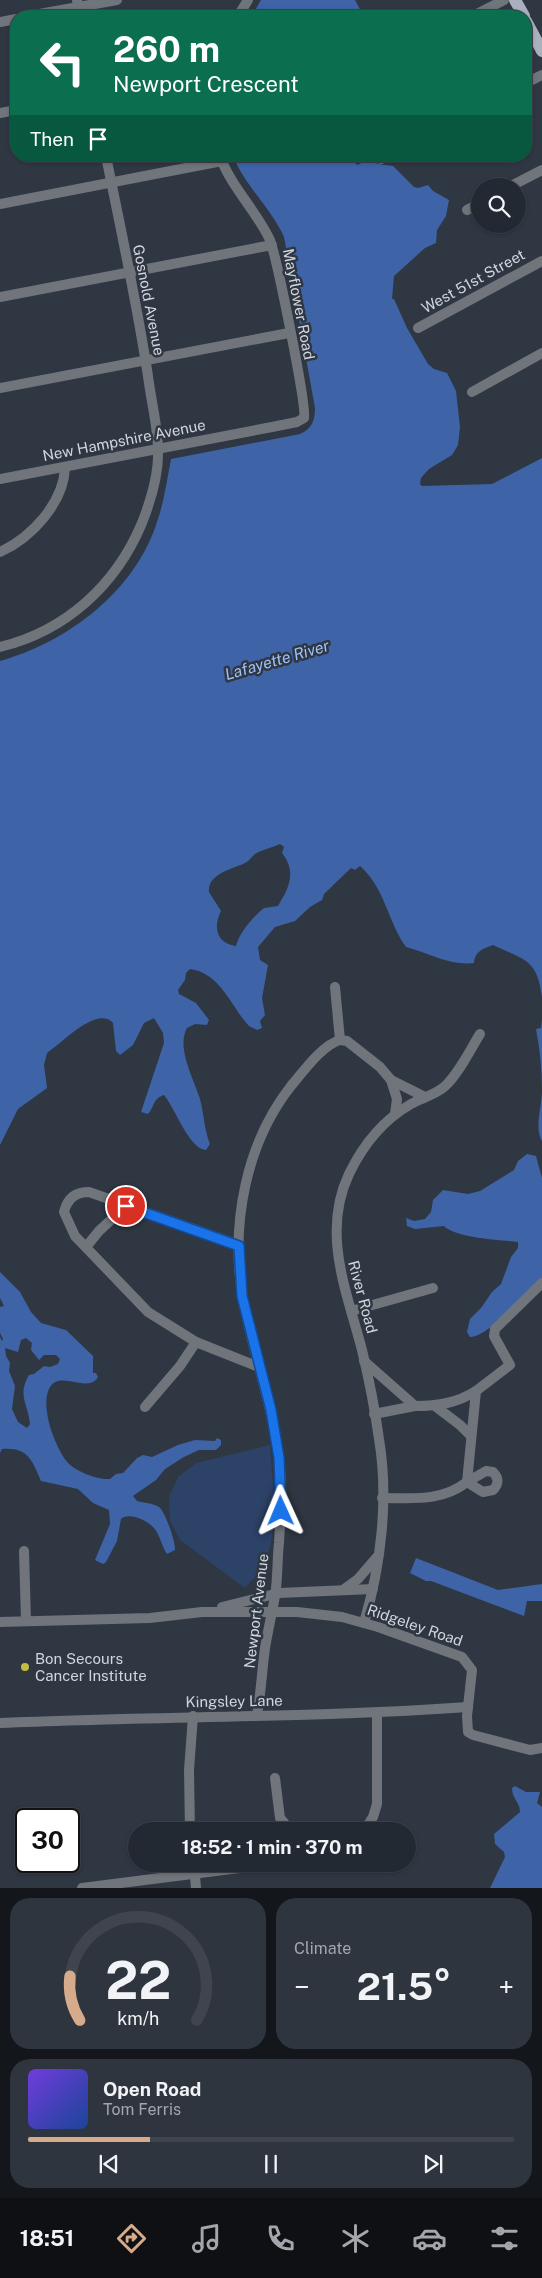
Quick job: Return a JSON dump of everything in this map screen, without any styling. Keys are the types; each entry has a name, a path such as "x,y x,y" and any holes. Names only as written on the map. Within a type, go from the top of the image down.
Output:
{"main road":[{"path":"532,32 542,51"}],"street":[{"path":"66,10 117,0"},
{"path":"485,10 504,0"},
{"name":"Gosnold Avenue","path":"107,162 146,360 158,450"},
{"path":"0,204 112,183 207,162"},
{"name":"Mayflower Road","path":"223,162 238,192 263,226 272,245 299,380 304,418 297,422 253,431"},
{"path":"526,178 542,170"},
{"path":"467,210 471,208"},
{"path":"0,297 272,245"},
{"name":"West 51st Street","path":"418,328 542,261"},
{"path":"0,388 290,333"},
{"path":"472,392 542,353"},
{"name":"New Hampshire Avenue","path":"0,479 253,431"},
{"path":"0,647 30,638 62,621 94,596 118,569 137,534 152,496 158,450"},
{"path":"0,552 22,538 45,515 60,489 65,467"},
{"path":"335,987 340,1040 347,1041 380,1067 391,1080 397,1099 395,1114"},
{"name":"River Road","path":"364,1623 373,1589 378,1556 382,1498 380,1448 364,1361 336,1248 340,1200 349,1174 360,1153 383,1124 395,1114 437,1092 449,1082 480,1034"},
{"name":"Newport Avenue","path":"257,1715 265,1647 275,1595 281,1483 271,1410 258,1367 242,1296 239,1246 243,1198 253,1154 278,1103 308,1065 329,1046 340,1040"},
{"path":"391,1080 425,1097"},
{"path":"239,1246 89,1192 83,1192 72,1197 64,1212 71,1230 86,1248 148,1312 196,1342 258,1367"},
{"path":"86,1248 99,1231 126,1206"},
{"path":"374,1414 416,1406 435,1406 456,1402 476,1391 510,1365 494,1336 495,1329 542,1283"},
{"path":"351,1310 433,1288"},
{"path":"145,1407 180,1366 196,1342"},
{"path":"364,1361 416,1406"},
{"path":"382,1498 436,1497 455,1492 467,1482 476,1391"},
{"path":"435,1406 471,1436"},
{"path":"24,1551 26,1621"},
{"path":"343,1590 358,1579 378,1556"},
{"name":"Ridgeley Road","path":"202,1612 275,1595 303,1591 373,1589"},
{"name":"Ridgeley Road","path":"0,1622 150,1618 202,1612 272,1611 342,1617 428,1644 467,1660 472,1670 466,1728 471,1734 530,1750 542,1748"},
{"name":"Kingsley Lane","path":"0,1723 193,1716 377,1713 468,1707"},
{"path":"369,1822 377,1804 377,1713"},
{"path":"190,1822 189,1770 193,1716"},
{"path":"275,1778 280,1818 283,1822"},
{"path":"195,1872 196,1888"},
{"path":"82,1888 216,1872"}],"shaded area":[{"path":"270,1445 274,1510 271,1543 267,1558 260,1571 245,1588 180,1540 170,1521 169,1497 178,1477 196,1463"}],"water":[{"path":"261,0 355,0 360,10 255,10"},
{"name":"Lafayette River","path":"236,162 355,162 357,165 364,162 375,162 393,166 414,187 418,188 428,185 433,191 449,200 446,216 437,230 436,243 425,248 394,276 392,299 394,299 407,328 428,364 434,369 447,373 456,391 460,427 458,445 452,455 429,469 421,478 420,484 422,486 492,484 542,458 542,997 537,975 528,962 493,945 478,953 474,963 448,961 406,947 375,884 360,866 355,870 351,868 324,894 322,900 310,907 295,921 275,927 258,947 260,960 268,965 262,998 265,1015 260,1021 262,1028 257,1030 249,1026 218,984 210,977 190,969 186,973 185,980 178,990 179,994 196,1003 209,1020 207,1025 195,1024 187,1028 184,1036 187,1064 200,1099 206,1133 210,1144 206,1150 200,1148 188,1136 164,1095 158,1098 148,1114 141,1112 164,1043 163,1033 154,1018 144,1023 133,1045 120,1055 116,1051 113,1023 106,1019 89,1022 47,1053 44,1065 47,1088 18,1109 0,1145 0,661 50,641 74,627 116,591 133,570 147,547 157,522 171,459 300,434 312,424 315,408 284,237 279,226 244,177","holes":["280,844 284,847 282,853 287,860 290,880 278,906 264,908 243,931 236,946 224,942 220,938 217,928 221,911 209,892 209,886 212,881 226,871 247,862 258,852"]},
{"path":"542,1019 542,1091 539,1044 536,1029 541,1028"},
{"path":"542,1091 542,1141 538,1123"},
{"path":"527,1154 536,1156 542,1178 542,1278 519,1303 497,1322 487,1330 470,1337 467,1332 470,1319 501,1284 511,1257 518,1248 518,1242 468,1236 444,1226 415,1229 407,1226 406,1218 414,1221 425,1219 431,1212 433,1200 443,1190 468,1194 480,1191 514,1170 518,1161"},
{"path":"0,1272 20,1292 31,1312 41,1323 66,1330 93,1356 93,1373 96,1373 98,1377 94,1382 55,1382 50,1387 47,1395 47,1415 58,1447 68,1463 77,1469 94,1477 110,1479 116,1474 123,1473 137,1458 143,1455 152,1457 178,1445 195,1440 215,1441 217,1438 221,1440 221,1445 216,1450 199,1450 184,1457 165,1469 156,1480 133,1496 137,1501 159,1507 170,1527 175,1550 167,1554 158,1534 151,1525 143,1520 129,1516 121,1519 117,1541 106,1562 103,1564 95,1560 110,1524 109,1510 93,1503 78,1489 41,1481 32,1461 18,1450 2,1449 0,1453 0,1337 2,1341 3,1339 0,1333 0,1307 4,1306 0,1298","holes":["26,1338 32,1343 31,1350 39,1360 44,1355 56,1355 60,1359 58,1364 50,1367 44,1366 34,1374 29,1375 24,1388 24,1400 30,1424 27,1428 18,1422 12,1409 15,1386 9,1371 10,1363 6,1356 5,1348 18,1352 21,1340"]},
{"path":"416,1558 498,1590 542,1584 542,1601 527,1601 524,1616 431,1581 426,1581 410,1573"},
{"path":"515,1786 526,1792 540,1792 537,1803 542,1807 542,1888 490,1888 505,1857 504,1852 495,1844 494,1834 520,1812 512,1792 512,1788"}],"place":[{"name":"Bon Secours Cancer Institute","path":"25,1667"}],"route":[{"path":"126,1206 239,1246 242,1296 258,1367 271,1410 279,1458 281,1511"}]}
